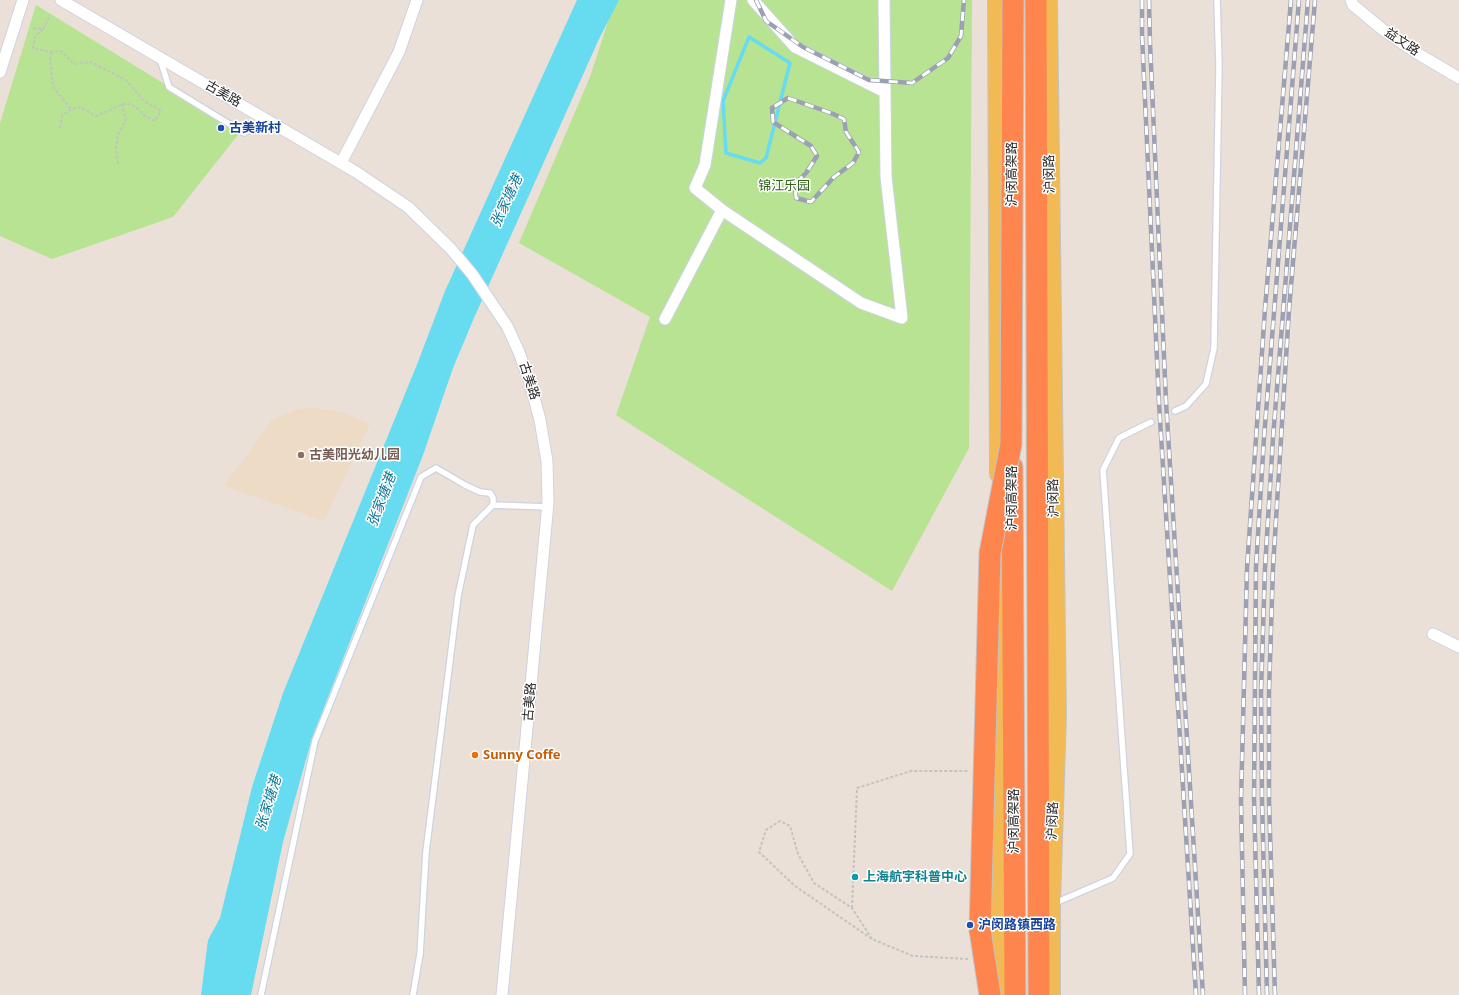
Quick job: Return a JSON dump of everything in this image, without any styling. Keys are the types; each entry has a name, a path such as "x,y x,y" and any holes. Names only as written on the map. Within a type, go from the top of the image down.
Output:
{"highway":[{"name":"沪闵高架路","path":"1013,0 1011,444 1015,995"},
{"name":"沪闵高架路","path":"1036,0 1039,995"},
{"path":"990,995 980,930 990,553 1011,444"}],"main road":[{"path":"997,0 1001,995"},
{"path":"997,61 1022,27 1022,0"},
{"name":"沪闵路","path":"1048,0 1057,715 1051,904 1051,995"}],"street":[{"path":"0,72 23,0"},
{"name":"古美路","path":"61,0 341,163 383,189 408,207 451,249 494,305 519,352 533,393 540,420 547,461 548,507 502,995"},
{"path":"341,163 399,52 417,0"},
{"path":"731,0 705,165 695,188 722,210 861,303 902,318 886,177 884,0"},
{"path":"753,0 795,47 885,92"},
{"name":"益文路","path":"1351,0 1353,5 1382,29 1415,52 1459,78"},
{"path":"665,318 722,210"},
{"path":"1433,634 1459,647"}],"lane":[{"path":"1175,411 1186,406 1206,384 1214,348 1219,66 1217,0"},
{"path":"159,57 169,86 244,133 267,120"},
{"path":"1051,904 1113,878 1130,854 1104,470 1119,438 1151,422"},
{"path":"261,995 315,741 421,478 436,468 465,485 480,492 490,494 493,498 493,505 473,525 458,596 426,852 420,954 413,995"},
{"path":"493,505 548,507"}],"path":[{"path":"49,18 43,29 35,38 33,48 51,52 61,51 74,64 91,62 126,80 144,101 161,111 155,121 145,116 136,107 126,103 96,116 80,107 71,109 62,116 60,128"},
{"path":"33,28 43,29"},
{"path":"51,52 50,60 53,87 71,109"},
{"path":"118,164 116,148 118,134 126,120 122,104"},
{"path":"852,908 857,788 911,771 969,771"},
{"path":"872,939 852,908 814,883 798,854 790,826 780,821 766,830 759,852 795,886 872,939 913,956 972,960"}],"shaded area":[{"name":"古美阳光幼儿园","path":"317,408 341,412 370,424 324,521 224,486 272,420 297,409"}],"green space":[{"name":"锦江乐园","path":"615,0 972,0 969,448 892,591 616,415 650,317 519,243 590,77"},
{"path":"36,5 241,131 173,217 52,259 0,236 0,123"}],"water":[{"name":"张家塘港","path":"577,0 619,0 599,39 453,368 423,455 312,738 283,842 251,995 201,995 208,940 220,918 252,787 283,693 418,362 445,291"}],"waterway":[{"path":"749,37 790,63 766,158 760,163 726,153 723,101 749,37"}],"railway":[{"path":"756,0 766,21 803,47 869,80 912,83 948,58 961,36 964,0"},
{"path":"1142,0 1142,35 1159,403 1196,995"},
{"path":"1149,0 1166,401 1203,995"},
{"path":"1245,995 1241,801 1247,568 1265,309 1291,0"},
{"path":"1259,995 1254,798 1256,567 1264,438 1299,0"},
{"path":"1267,995 1261,692 1265,568 1273,438 1308,0"},
{"path":"1275,995 1269,800 1269,692 1273,568 1289,310 1315,0"},
{"path":"788,98 844,119 846,132 859,152 853,163 834,177 811,202 796,198 795,184 806,173 817,156 811,146 773,122 772,108 788,98"}],"place":[{"name":"古美新村","path":"221,128"},
{"name":"古美阳光幼儿园","path":"301,455"},
{"name":"Sunny Coffe","path":"475,755"},
{"name":"上海航宇科普中心","path":"855,877"},
{"name":"沪闵路镇西路","path":"970,925"}]}
